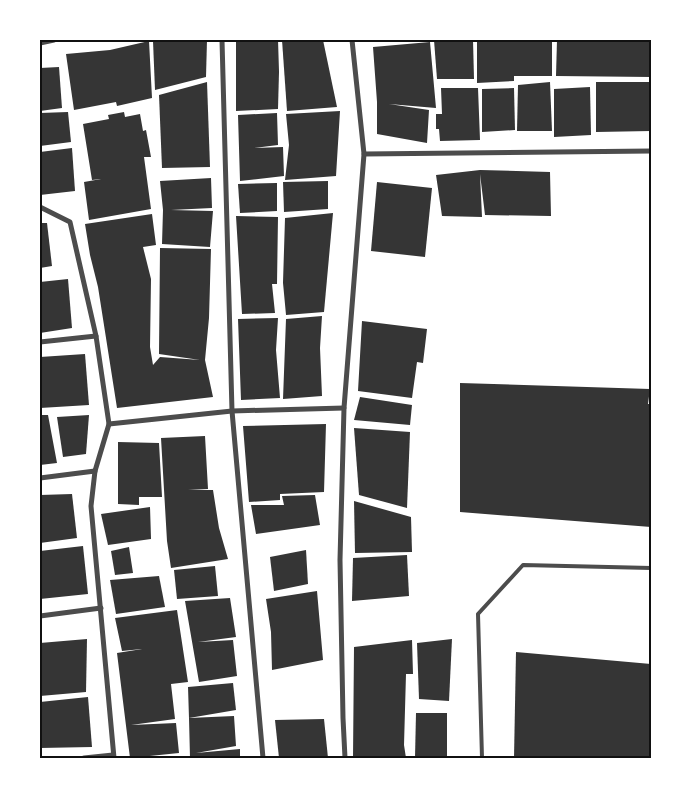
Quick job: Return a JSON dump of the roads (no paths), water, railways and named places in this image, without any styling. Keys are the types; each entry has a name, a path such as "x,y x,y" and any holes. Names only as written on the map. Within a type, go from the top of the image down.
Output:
{"street":[{"path":"40,42 54,40"},
{"path":"222,40 232,411 263,758"},
{"path":"346,758 343,718 340,560 344,408 364,154 352,40"},
{"path":"364,154 651,151"},
{"path":"40,207 70,222 96,336 109,424 95,471 91,506 113,756 84,758"},
{"path":"40,342 96,336"},
{"path":"109,424 232,411 344,408"},
{"path":"40,478 95,471"},
{"path":"40,616 101,608"}],"lane":[{"path":"482,758 478,614 523,565 651,568"}]}
